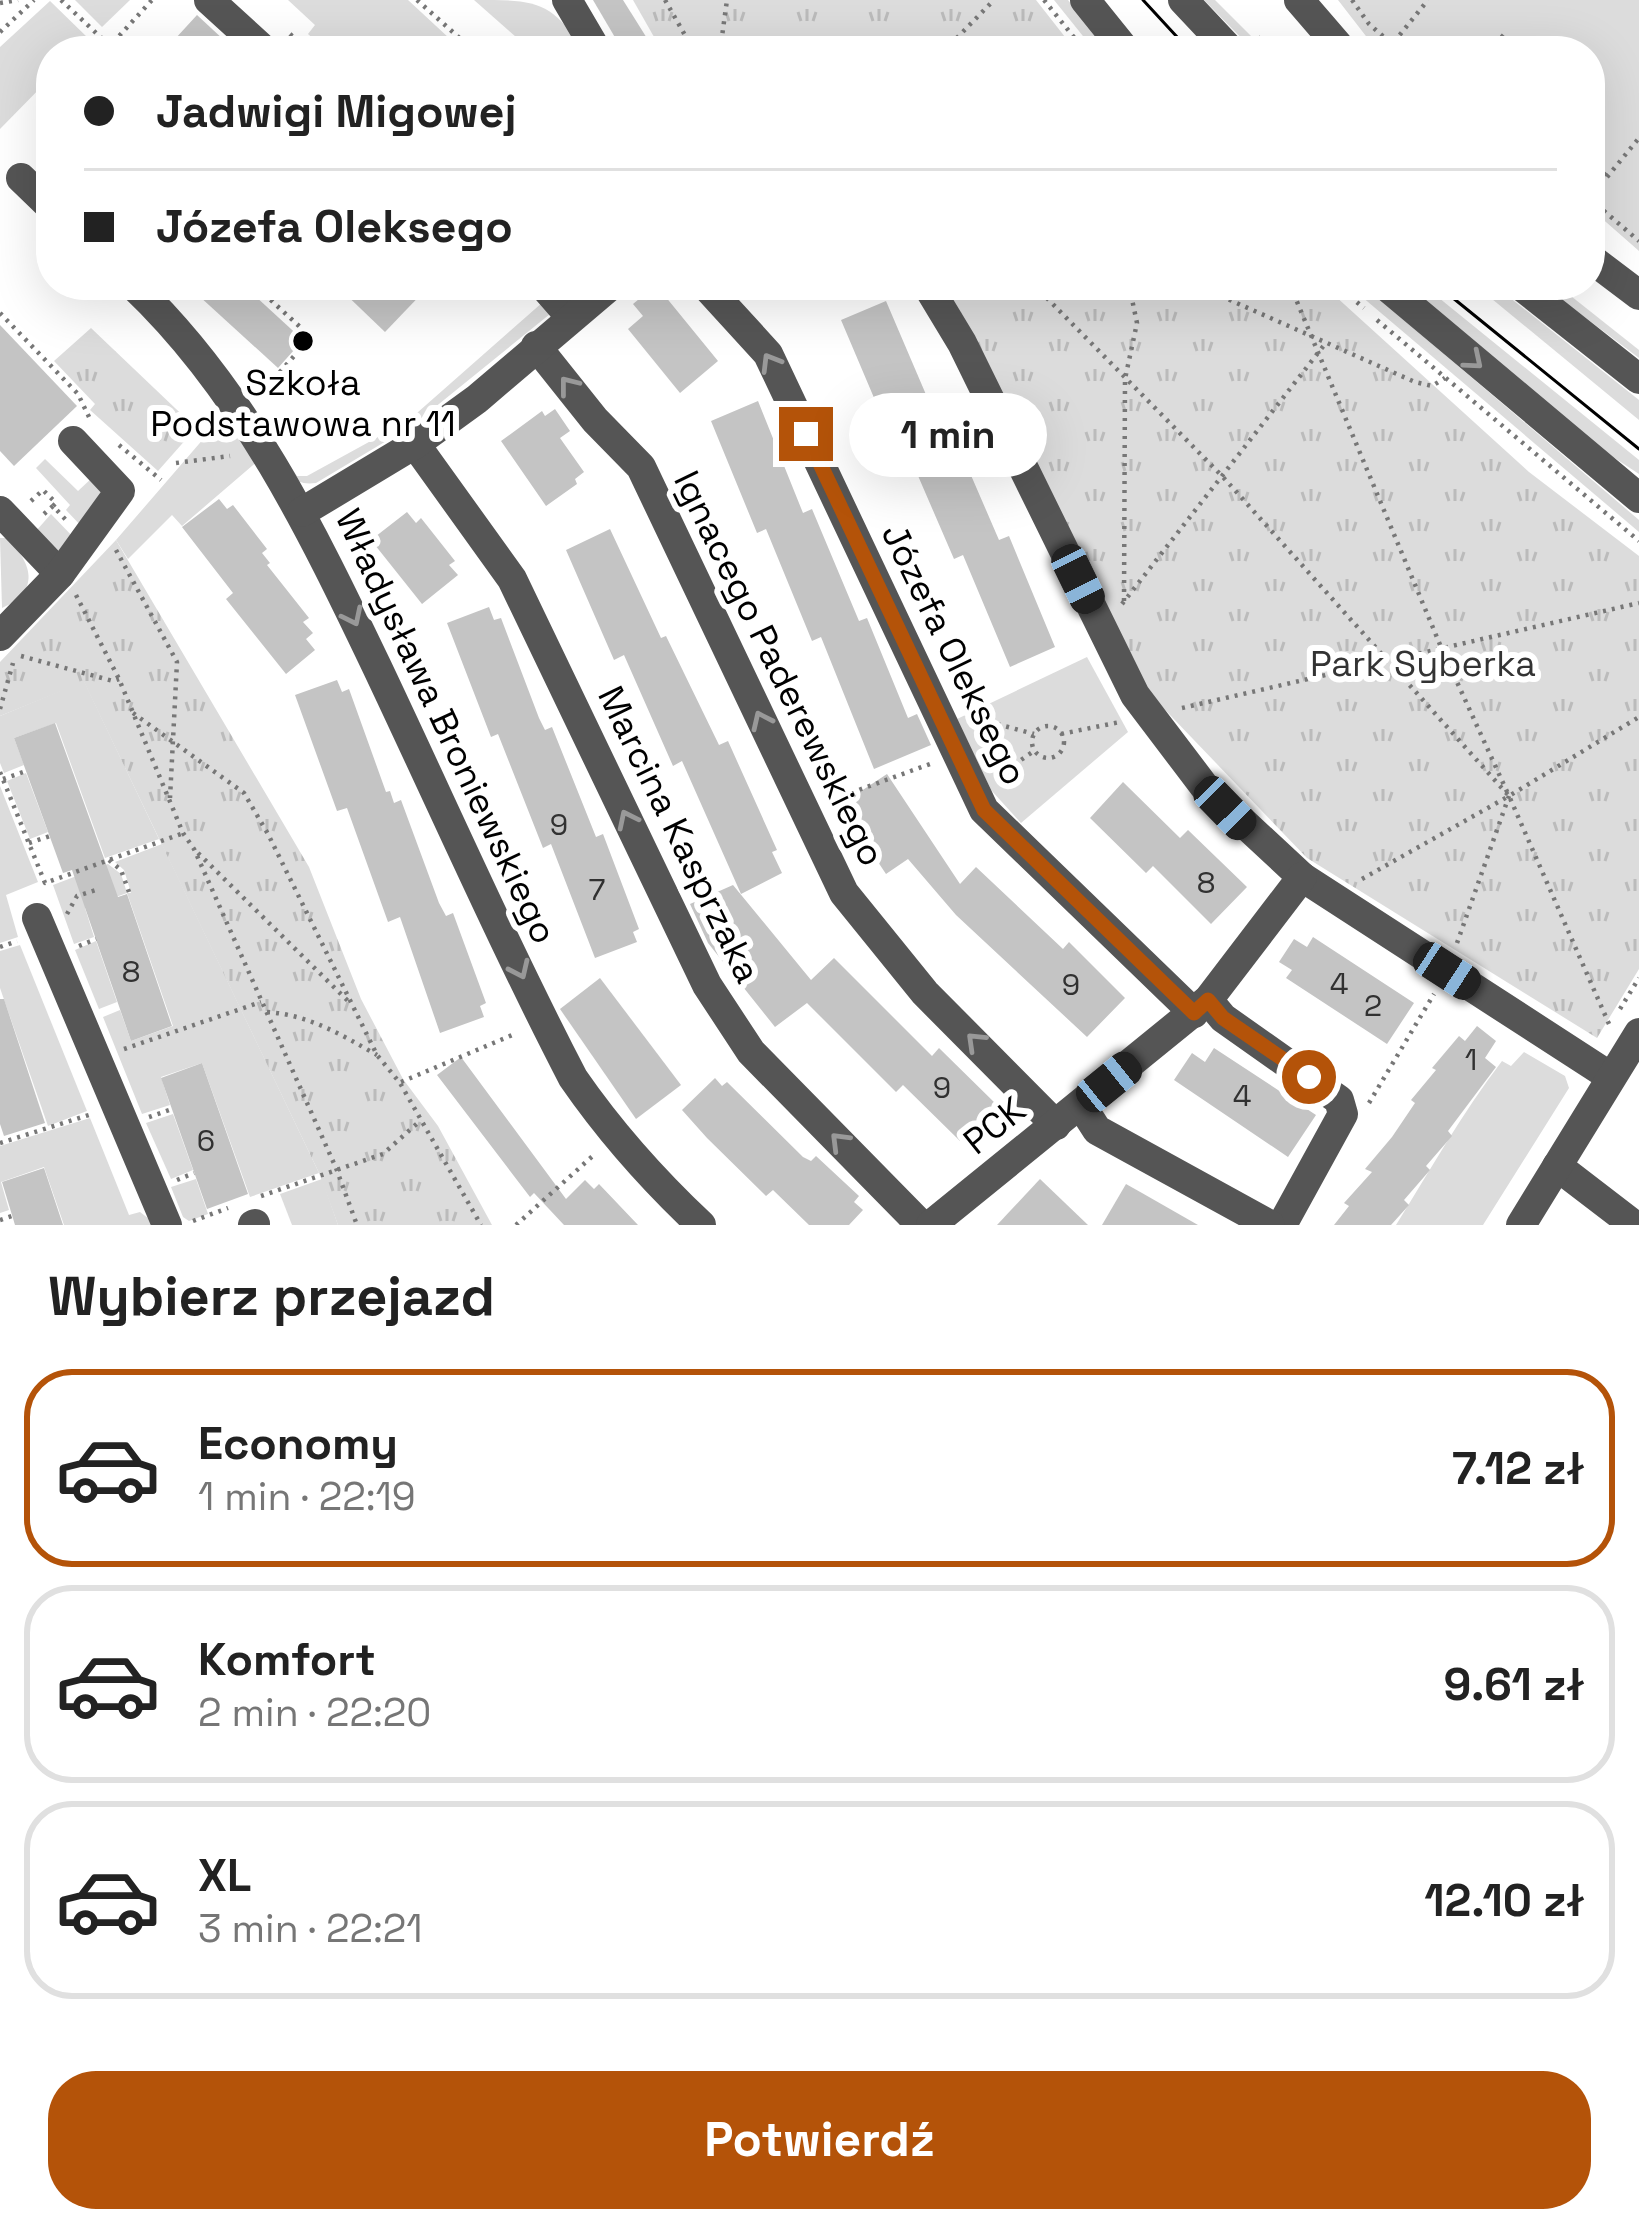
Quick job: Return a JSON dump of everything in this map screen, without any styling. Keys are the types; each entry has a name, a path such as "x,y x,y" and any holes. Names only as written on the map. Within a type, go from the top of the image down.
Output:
{"street":[{"path":"209,0 249,36"},
{"path":"1085,0 1114,36"},
{"path":"1184,0 1218,36"},
{"path":"1300,0 1330,36"},
{"path":"566,1 588,36"},
{"path":"20,178 36,193"},
{"path":"1605,269 1639,295"},
{"path":"149,300 213,378 302,512"},
{"path":"556,300 571,317"},
{"name":"Władysława Broniewskiego","path":"592,300 477,399 416,444 302,512 573,1078 648,1176 700,1225"},
{"name":"Józefa Oleksego","path":"719,300 768,354 984,810 1201,1007 1340,1100 1343,1114 1282,1225"},
{"path":"936,300 1111,610 1134,719 1302,877 1612,1078"},
{"path":"1403,300 1639,498"},
{"path":"1539,300 1639,379"},
{"name":"Ignacego Paderewskiego","path":"536,346 641,467 844,893 925,993 1056,1125"},
{"path":"2,630 65,580 120,491 81,429"},
{"name":"Marcina Kasprzaka","path":"416,444 512,579 707,985 751,1052 921,1225"},
{"path":"11,510 65,580"},
{"name":"PCK","path":"931,1225 1201,1007 1302,877"},
{"path":"39,928 166,1225"},
{"path":"1521,1225 1612,1078 1625,1029"},
{"path":"1081,1106 1097,1130 1270,1225"},
{"path":"1557,1166 1634,1225"}],"path":[{"path":"0,3 18,0"},
{"path":"0,32 34,0"},
{"path":"61,0 99,36"},
{"path":"119,36 152,0"},
{"path":"418,0 458,36"},
{"path":"665,0 685,36"},
{"path":"722,36 727,0"},
{"path":"959,36 994,0"},
{"path":"1044,0 1072,36"},
{"path":"1352,0 1382,36"},
{"path":"1405,36 1428,0"},
{"path":"1503,36 1506,32"},
{"path":"1605,180 1639,137"},
{"path":"1605,211 1639,241"},
{"path":"250,388 280,373 311,337 271,300"},
{"path":"1049,300 1222,477 1509,796"},
{"path":"1111,610 1125,379 1137,322 1132,300"},
{"path":"1229,300 1415,382 1432,386 1445,379"},
{"path":"1296,300 1605,1021 1625,1029"},
{"path":"1353,300 1639,542"},
{"path":"0,313 78,394 81,429"},
{"path":"1111,610 1325,344"},
{"path":"111,438 161,480"},
{"path":"176,463 232,455"},
{"path":"11,510 43,490 56,503 52,506"},
{"path":"110,540 177,662 170,802"},
{"path":"65,580 119,679 357,1225"},
{"path":"1034,734 1044,727 1061,734 1134,719 1157,708 1163,712 1639,603"},
{"path":"0,709 16,654 54,667 119,679"},
{"path":"133,713 244,793 376,1055 400,1083 481,1225"},
{"path":"1332,896 1639,717"},
{"path":"968,722 982,720 1034,734"},
{"path":"1034,734 1034,751"},
{"path":"1034,751 1044,758 1056,756 1063,746 1061,734"},
{"path":"986,784 1034,751"},
{"path":"832,800 932,764"},
{"path":"26,771 2,776 44,883 183,833"},
{"path":"1368,1104 1447,971 1509,796"},
{"path":"29,844 50,836"},
{"path":"194,849 352,1005"},
{"path":"109,860 121,871 129,892"},
{"path":"0,947 39,928 77,896 96,890"},
{"path":"71,949 96,939"},
{"path":"113,1053 262,1002"},
{"path":"267,1012 295,1014 376,1055"},
{"path":"400,1083 545,1023"},
{"path":"140,1120 172,1109"},
{"path":"0,1143 91,1114"},
{"path":"182,1225 383,1154 421,1120"},
{"path":"516,1225 592,1156"},
{"path":"0,1220 12,1216"}],"green space":[{"path":"75,0 130,0 102,27"},
{"path":"288,0 408,0 447,36 310,36 315,25"},
{"path":"474,0 540,6 572,36 515,36"},
{"path":"633,0 1036,0 1064,36 653,36"},
{"path":"1054,0 1068,0 1096,36 1083,36"},
{"path":"1204,0 1215,0 1251,36 1239,36"},
{"path":"1338,0 1639,0 1639,251 1605,221 1605,36 1366,36"},
{"path":"50,1 86,36 36,36 36,92 0,129 0,47"},
{"name":"Park Syberka","path":"948,300 1340,300 1529,472 1639,556 1639,969 1597,1038 1307,858 1147,691"},
{"path":"1366,300 1381,300 1639,520 1639,532"},
{"path":"1426,300 1442,300 1639,460 1639,474 1604,451"},
{"path":"1493,300 1513,300 1639,400 1639,420"},
{"path":"1562,300 1576,300 1639,350 1639,358"},
{"path":"543,302 550,314 413,425 316,483 302,483 291,473 283,455 297,476 307,476 409,420"},
{"path":"91,328 196,428 158,471 90,410 95,404 54,361"},
{"path":"229,421 259,460 182,526 172,515 128,559 116,540 205,437"},
{"path":"45,459 78,491 92,478 102,490 84,529 66,510 70,505 36,468"},
{"path":"51,514 75,539 59,551 36,531"},
{"path":"0,538 16,547 29,576 23,593 2,608"},
{"path":"116,540 309,867 361,999 403,1079 438,1126 492,1225 338,1225 319,1173 84,682 0,716 0,662"},
{"path":"1087,657 1128,732 1021,823 991,790 957,719"},
{"path":"84,681 159,839 105,858 56,723 14,738 24,765 4,773 0,763 0,716"},
{"path":"26,773 48,832 30,839 7,781"},
{"path":"0,786 38,882 6,895 18,937 0,943"},
{"path":"162,844 319,1173 250,1197 202,1063 161,1077 170,1105 142,1114 103,1017 120,1010 131,1041 173,1026 127,893 131,893 124,870 115,862"},
{"path":"108,864 121,874 127,893 85,908 94,937 74,944 53,885"},
{"path":"96,941 117,1002 99,1009 75,950"},
{"path":"20,945 87,1111 48,1126 0,988 0,951"},
{"path":"1524,1052 1565,1076 1569,1088 1483,1225 1396,1225 1487,1081 1502,1061 1511,1066"},
{"path":"173,1114 193,1170 171,1179 146,1123"},
{"path":"90,1118 129,1215 140,1212 157,1225 64,1225 44,1167 1,1182 9,1210 0,1213 0,1146"},
{"path":"196,1179 208,1214 189,1221 171,1187"},
{"path":"322,1179 338,1225 292,1225 280,1194"}],"building":[{"path":"593,0 623,0 646,36 614,36"},
{"path":"197,15 220,36 178,36"},
{"path":"203,300 259,300 303,340 278,368"},
{"path":"352,300 416,300 385,332"},
{"path":"668,300 718,361 680,393 628,329 643,316 633,304"},
{"path":"886,301 942,432 951,429 999,540 1009,536 1055,647 1010,667 963,555 954,559 906,448 897,452 841,320"},
{"path":"0,325 77,406 14,466 0,451"},
{"path":"758,401 803,513 812,509 859,621 867,618 908,718 917,714 931,745 874,769 821,637 812,641 766,529 757,533 711,421"},
{"path":"555,409 570,431 560,438 584,472 575,479 577,484 546,506 501,441 542,411 545,416"},
{"path":"219,499 227,509 233,505 267,549 262,553 267,565 309,618 303,622 313,633 306,639 315,650 286,674 226,599 233,593 182,527"},
{"path":"407,512 416,523 421,518 455,561 449,565 458,575 422,604 371,540"},
{"path":"610,529 719,745 728,741 777,850 772,852 782,873 741,894 682,761 673,766 624,655 614,660 566,550"},
{"path":"489,607 494,620 501,618 545,730 552,727 596,837 603,834 639,929 633,932 637,942 595,958 551,844 543,848 498,734 491,737 447,623"},
{"path":"337,680 342,692 349,689 386,792 390,791 394,803 401,800 439,903 446,916 453,913 486,1003 480,1006 484,1017 440,1033 400,917 388,922 347,808 337,811 295,695"},
{"path":"55,723 118,897 127,894 172,1026 131,1041 72,870 63,873 14,738"},
{"path":"887,774 960,884 976,867 1063,949 1069,942 1125,998 1087,1037 956,915 908,859 886,874 840,805"},
{"path":"1123,782 1180,838 1188,830 1247,887 1211,924 1153,866 1146,873 1090,818"},
{"path":"733,885 811,980 834,958 932,1056 939,1048 997,1105 960,1141 903,1085 896,1092 807,1003 775,1027 708,943 690,904"},
{"path":"1313,937 1414,1003 1387,1044 1286,978 1292,970 1279,962 1294,939 1307,947"},
{"path":"600,978 681,1085 636,1119 560,1009"},
{"path":"0,999 4,999 45,1123 4,1136 0,1124"},
{"path":"1477,1026 1496,1041 1485,1058 1496,1067 1448,1131 1452,1136 1426,1166 1430,1170 1404,1200 1409,1205 1391,1225 1334,1225 1349,1206 1344,1203 1372,1172 1365,1169 1436,1070 1432,1068 1459,1036 1465,1041"},
{"path":"1214,1048 1316,1115 1288,1157 1174,1080 1192,1053 1205,1062"},
{"path":"461,1057 566,1199 585,1180 594,1189 599,1184 638,1225 564,1225 534,1193 530,1197 437,1075"},
{"path":"202,1063 248,1194 207,1209 161,1078"},
{"path":"715,1078 722,1086 727,1082 803,1157 811,1161 816,1156 859,1196 854,1202 863,1210 849,1225 809,1225 773,1190 766,1196 707,1138 682,1110"},
{"path":"44,1168 63,1225 15,1225 2,1182"},
{"path":"1040,1179 1088,1225 997,1225"},
{"path":"1126,1184 1142,1193 1198,1225 1102,1225"}],"tram line":[{"path":"1143,0 1176,36"},
{"path":"1455,300 1639,449"}],"place":[{"name":"Szkoła Podstawowa nr 11","path":"303,341"}],"route":[{"path":"806,434 984,810 1194,1013 1208,1000 1223,1018 1309,1077"}]}
